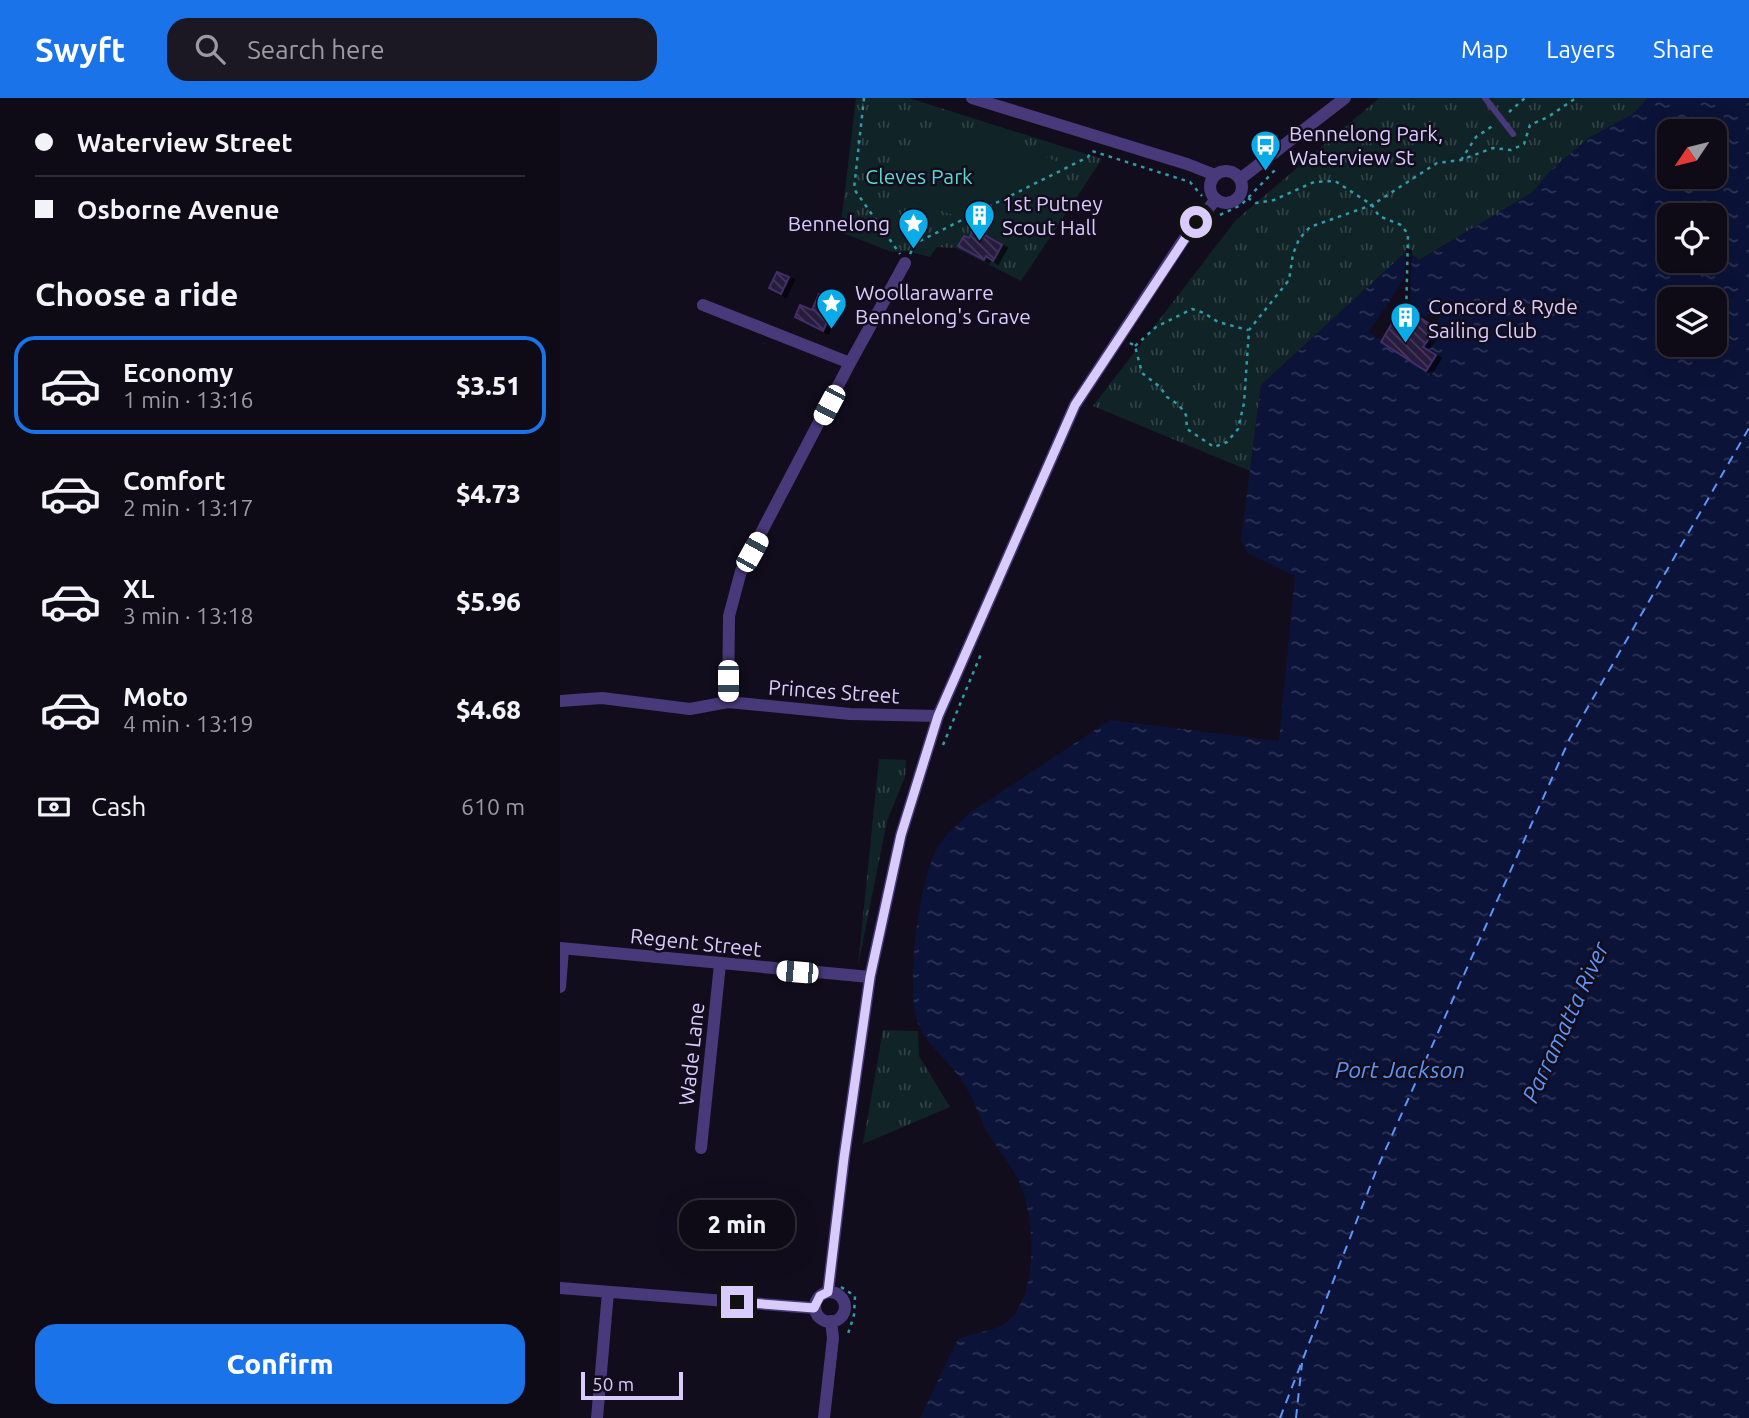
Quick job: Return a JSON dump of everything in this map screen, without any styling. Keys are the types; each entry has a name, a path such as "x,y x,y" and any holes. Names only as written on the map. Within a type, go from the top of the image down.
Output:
{"street":[{"path":"972,98 1215,175 1228,171 1240,178"},
{"path":"1240,178 1345,98"},
{"path":"828,1292 870,977 901,835 938,716 1075,405 1184,239 1213,202 1210,184 1215,175"},
{"path":"1213,202 1234,200 1241,193 1240,178"},
{"path":"728,702 729,616 741,571 905,263"},
{"path":"703,305 850,363"},
{"name":"Princes Street","path":"560,701 602,698 690,709 728,702 850,714 938,716"},
{"path":"560,987 562,949"},
{"name":"Regent Street","path":"562,949 870,977"},
{"name":"Wade Lane","path":"701,1148 720,964"},
{"path":"560,1288 814,1308"},
{"path":"597,1418 608,1292"},
{"path":"828,1292 838,1293 846,1303 844,1312 831,1321 818,1319 814,1308 820,1296 828,1292"},
{"path":"824,1418 832,1338 831,1321"}],"lane":[{"path":"1485,98 1513,134"}],"path":[{"path":"864,98 854,189 894,243 905,263"},
{"path":"1461,160 1476,137 1502,120 1525,98"},
{"path":"1121,337 1135,346 1142,373 1179,405 1185,415 1188,429 1214,447 1227,442 1238,429 1244,403 1249,330 1289,280 1293,254 1299,239 1310,227 1372,205 1437,163 1461,160 1493,148 1511,150 1524,144 1531,125 1576,98"},
{"path":"905,263 916,243 1088,157 1092,151 1190,183 1224,213"},
{"path":"1216,218 1233,210 1248,198 1284,160"},
{"path":"1248,198 1256,203 1273,201 1314,182 1335,181 1372,205 1379,216 1401,225 1408,234 1406,318"},
{"path":"1135,346 1156,327 1192,309 1218,322 1249,330"},
{"path":"942,749 981,653"}],"green space":[{"name":"Cleves Park","path":"856,98 909,98 1102,159 1021,281 956,248 937,247 930,257 907,251 892,252 840,232"},
{"path":"1379,98 1648,98 1633,114 1589,138 1551,170 1533,192 1419,260 1406,252 1261,385 1250,471 1093,406 1236,220"},
{"path":"964,129 1059,162 1061,202 1030,239 913,202 902,164 926,146"},
{"path":"879,759 906,760 905,777 887,821 858,966"},
{"path":"883,1030 918,1031 919,1056 950,1107 863,1144"}],"water":[{"name":"Port Jackson","path":"1648,98 1749,98 1749,1418 920,1418 958,1339 1003,1325 1018,1308 1030,1273 1031,1253 1028,1212 1018,1179 986,1130 961,1079 923,1033 914,1008 914,961 920,907 931,862 938,847 971,812 1110,720 1279,741 1295,576 1247,553 1241,539 1261,385 1407,251 1420,260 1533,192 1551,170 1589,138 1633,114"}],"pier":[{"path":"1406,248 1412,250 1410,307 1426,318 1433,308 1441,314 1434,326 1436,328 1423,347 1436,356 1426,371 1369,332 1404,279"}],"building":[{"name":"1st Putney Scout Hall","path":"974,229 1002,245 993,261 986,256 984,260 958,246 964,236 969,238"},
{"path":"777,272 789,277 781,294 769,288"},
{"path":"819,294 836,302 823,331 795,317 800,305 812,310"},
{"name":"Concord & Ryde Sailing Club","path":"1414,314 1436,328 1423,347 1436,355 1426,371 1381,342 1394,320 1405,327"}],"ferry route":[{"path":"1280,1418 1376,1171 1570,738 1749,428"},
{"path":"1296,1418 1302,1363"}],"place":[{"name":"Bennelong Park, Waterview St","path":"1266,172"},
{"name":"1st Putney Scout Hall","path":"979,242"},
{"name":"Bennelong","path":"913,250"},
{"name":"Woollarawarre Bennelong's Grave","path":"832,331"},
{"name":"Concord & Ryde Sailing Club","path":"1405,345"}],"route":[{"path":"737,1302 814,1308 820,1296 828,1292 870,977 901,835 938,716 1075,405 1196,222"}],"water label":[{"name":"Parramatta River","path":"1565,1022"}]}
